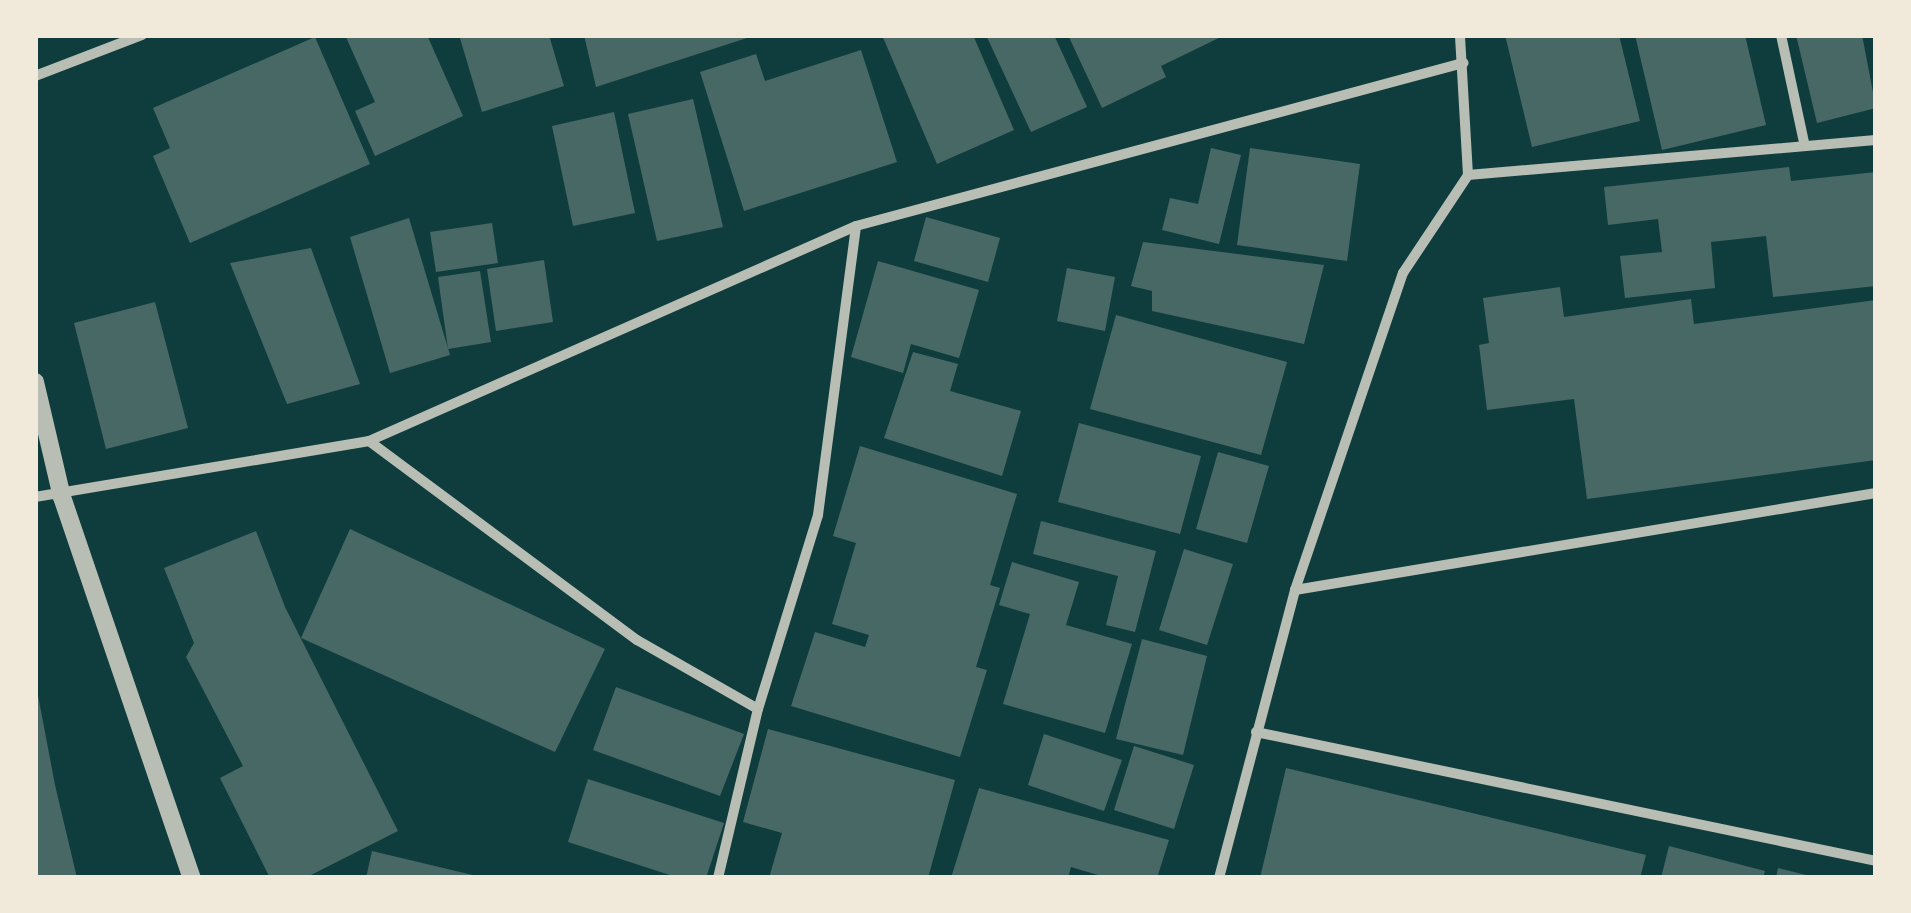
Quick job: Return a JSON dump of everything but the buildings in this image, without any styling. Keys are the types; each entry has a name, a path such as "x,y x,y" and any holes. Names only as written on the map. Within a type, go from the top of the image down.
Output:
{"street":[{"path":"35,76 142,35"},
{"path":"1219,878 1295,590 1403,274 1468,176 1460,35"},
{"path":"1781,35 1804,142"},
{"path":"35,497 62,497 369,440 856,226 1463,63"},
{"path":"1468,176 1804,142 1876,140"},
{"path":"718,878 758,709 818,515 856,226"},
{"path":"35,382 62,497 192,878"},
{"path":"369,440 637,640 758,709"},
{"path":"1295,590 1876,493"},
{"path":"1256,732 1876,860"}]}
